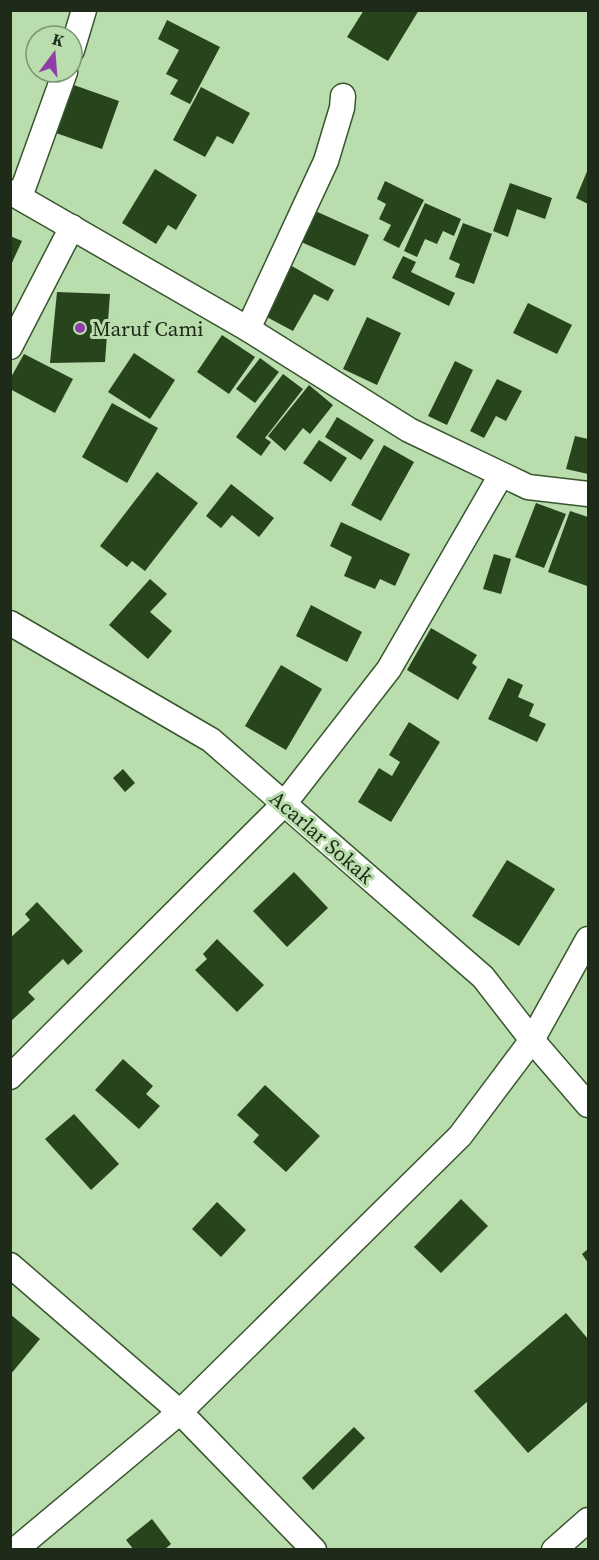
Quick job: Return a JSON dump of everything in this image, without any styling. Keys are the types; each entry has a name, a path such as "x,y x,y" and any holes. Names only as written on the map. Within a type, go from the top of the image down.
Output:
{"street":[{"path":"60,84 15,195 248,329 409,430 528,487 588,494"},
{"path":"248,329 326,161 342,108 343,96"},
{"path":"10,348 72,227"},
{"path":"10,1077 284,804 389,669 501,474"},
{"name":"Acarlar Sokak","path":"10,623 211,740 483,977 532,1040 588,1105"},
{"path":"15,1550 180,1412 460,1136 532,1040 588,939"},
{"path":"10,1265 180,1412 314,1550"},
{"path":"554,1550 588,1520"}],"building":[{"path":"364,10 419,10 388,61 347,37"},
{"path":"167,20 220,47 190,104 170,94 178,80 166,74 179,50 158,39"},
{"path":"71,84 119,101 102,149 53,132"},
{"path":"201,87 250,113 233,144 217,136 205,157 173,140"},
{"path":"155,169 197,195 176,230 168,225 156,244 122,223"},
{"path":"588,169 588,204 576,198"},
{"path":"385,181 424,200 399,248 383,240 391,225 379,219 386,204 377,199"},
{"path":"510,183 552,198 545,219 517,209 508,237 493,231"},
{"path":"425,203 461,219 454,236 443,231 437,244 425,239 417,257 404,251"},
{"path":"313,210 369,235 355,266 299,241"},
{"path":"463,223 492,234 474,284 455,277 460,264 449,259"},
{"path":"10,236 22,241 10,267"},
{"path":"403,256 416,262 411,272 455,293 449,306 392,278"},
{"path":"290,265 334,290 328,301 314,294 293,331 263,315"},
{"name":"Maruf Cami","path":"57,292 110,294 105,362 50,363"},
{"path":"528,303 572,325 557,354 513,333"},
{"path":"367,317 401,333 377,385 343,369"},
{"path":"222,335 255,357 229,394 197,372"},
{"path":"134,353 175,380 150,419 108,392"},
{"path":"24,354 73,379 55,413 10,389 10,379"},
{"path":"260,358 279,372 255,403 236,389"},
{"path":"455,361 473,370 447,425 428,416"},
{"path":"283,374 303,389 265,438 271,442 261,456 236,437"},
{"path":"497,379 522,391 506,421 496,416 484,438 470,431"},
{"path":"309,385 333,405 310,434 303,428 285,451 268,436"},
{"path":"112,403 158,428 127,483 82,457"},
{"path":"337,417 374,440 361,460 325,437"},
{"path":"575,436 588,439 588,474 566,469"},
{"path":"319,440 347,458 331,482 303,463"},
{"path":"384,445 414,462 381,521 351,505"},
{"path":"157,472 198,503 145,571 132,561 127,567 100,546"},
{"path":"231,484 274,518 259,537 232,515 221,528 206,516"},
{"path":"536,503 566,514 544,568 515,557"},
{"path":"570,511 588,517 587,586 548,572"},
{"path":"341,522 410,554 395,586 380,579 375,589 344,576 352,557 330,546"},
{"path":"494,554 511,559 501,594 483,589"},
{"path":"150,579 167,594 150,612 172,631 148,659 109,625"},
{"path":"311,605 362,632 347,662 296,636"},
{"path":"431,628 477,655 472,663 477,667 458,700 407,670"},
{"path":"281,665 322,689 286,750 245,726"},
{"path":"508,678 523,685 518,697 534,704 529,716 546,724 537,742 488,719"},
{"path":"409,722 440,742 391,822 358,802 379,768 392,776 400,762 389,755"},
{"path":"123,769 135,783 125,792 113,778"},
{"path":"507,860 555,889 519,946 472,916"},
{"path":"294,872 328,908 287,947 253,911"},
{"path":"37,902 83,951 68,965 63,959 28,992 35,999 10,1022 10,938 30,920 25,914"},
{"path":"217,939 264,985 237,1012 195,970 207,959 203,954"},
{"path":"123,1059 153,1086 146,1094 160,1106 139,1129 95,1090"},
{"path":"265,1085 320,1136 286,1172 253,1142 259,1135 237,1115"},
{"path":"74,1114 119,1164 91,1190 45,1139"},
{"path":"461,1199 488,1226 441,1273 414,1247"},
{"path":"217,1202 246,1230 221,1257 192,1229"},
{"path":"588,1249 588,1263 582,1254"},
{"path":"566,1313 588,1339 588,1401 528,1453 474,1391"},
{"path":"10,1314 40,1339 10,1375"},
{"path":"354,1427 365,1438 313,1490 302,1478"},
{"path":"152,1519 171,1544 164,1550 134,1550 126,1540"}],"place":[{"name":"Maruf Cami","path":"80,328"}]}
